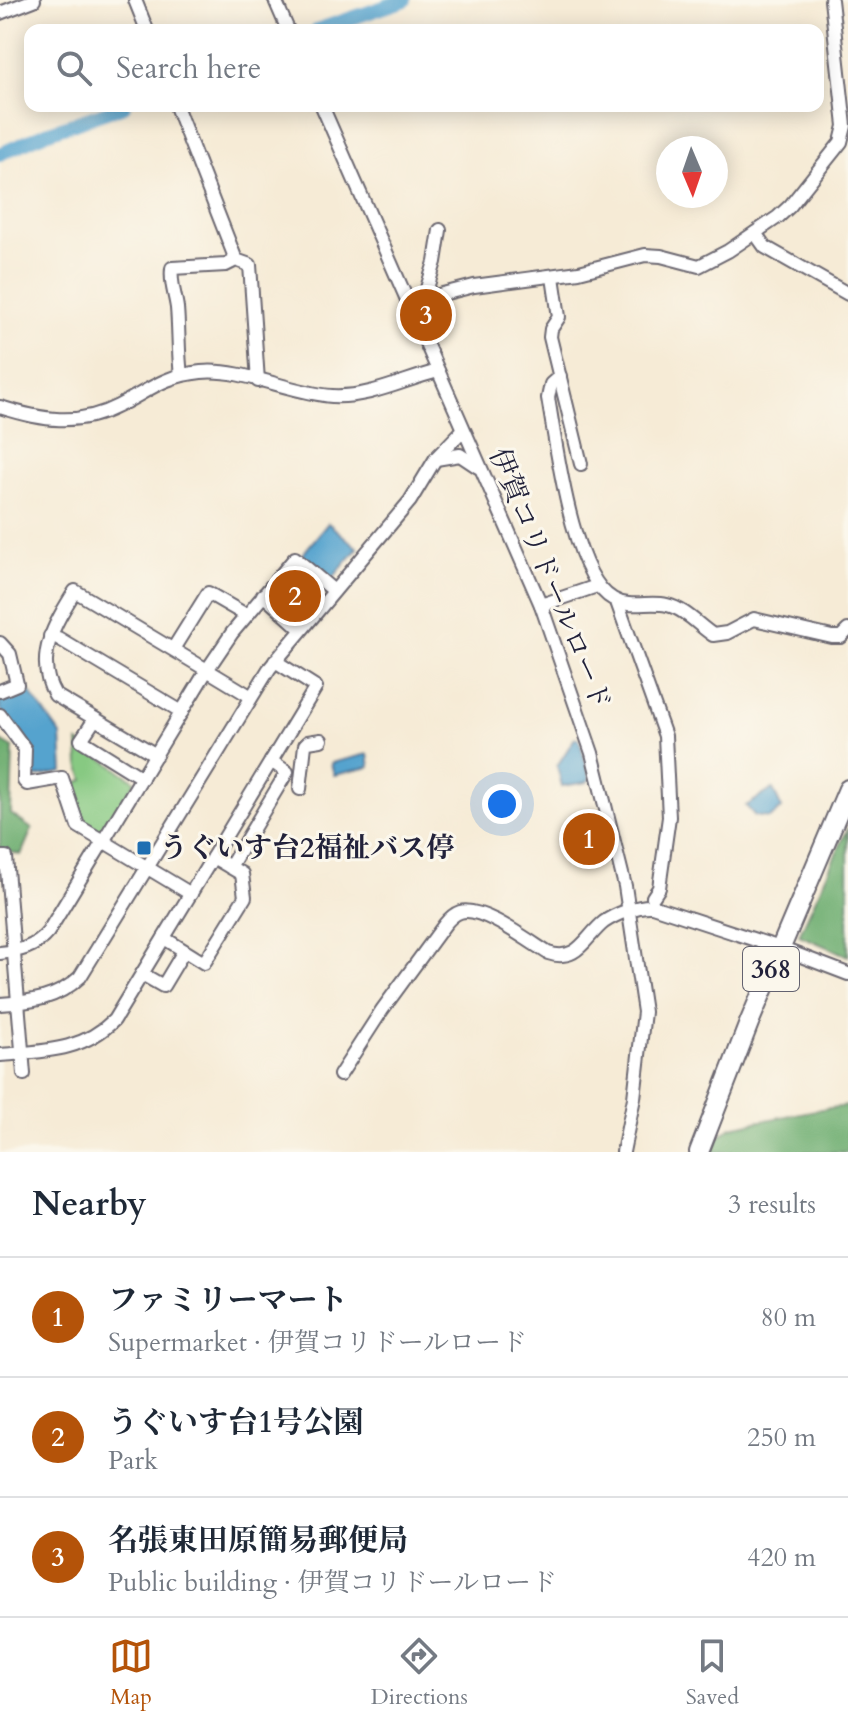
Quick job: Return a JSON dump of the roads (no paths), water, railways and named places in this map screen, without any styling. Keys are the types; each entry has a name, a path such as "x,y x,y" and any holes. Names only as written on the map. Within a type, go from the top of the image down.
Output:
{"highway":[{"name":"368","path":"699,1152 780,948 848,789"}],"street":[{"path":"0,13 34,0"},
{"path":"135,0 145,24"},
{"path":"275,0 286,24"},
{"path":"407,303 474,286 553,277 652,254 699,266 755,233 790,206 834,152 845,132 831,0"},
{"path":"178,112 236,260"},
{"name":"伊賀コリドールロード","path":"325,112 541,605 592,753 625,886 644,1012 634,1098 623,1152"},
{"path":"424,298 435,262 440,230"},
{"path":"755,233 765,247 848,294"},
{"path":"181,375 172,268 226,265 236,260 250,265 258,381"},
{"path":"553,277 559,317 550,337 581,464"},
{"path":"0,407 36,418 74,420 116,407 153,385 181,375 214,372 324,395 352,396 438,371"},
{"path":"560,376 551,384 548,398 573,529 597,586 617,602 665,736 669,817 659,888 653,897"},
{"path":"0,1004 45,999 80,977 250,696 301,629 410,501 432,463 463,430"},
{"path":"432,463 440,457 460,455 480,469"},
{"path":"0,953 32,946 45,937 207,670 246,615 295,558 334,591"},
{"path":"541,605 597,586"},
{"path":"156,755 55,695 46,680 50,636 75,591 250,696"},
{"path":"173,649 208,593 246,615"},
{"path":"263,595 301,629"},
{"path":"617,602 671,606 713,635 727,633 754,619 832,637 841,637 848,630"},
{"path":"50,636 182,712"},
{"path":"0,643 10,654 17,684 0,691"},
{"path":"0,1055 66,1049 94,1037 114,1020 316,687 275,661"},
{"path":"0,715 25,749 24,781 27,784 62,778 78,826 191,894"},
{"path":"95,719 81,740 142,778"},
{"path":"271,761 300,785 305,745 321,740"},
{"path":"230,867 287,772"},
{"path":"0,857 6,857 5,902 14,952 24,1074"},
{"path":"164,938 204,963 245,897 242,874 213,857"},
{"path":"340,1075 390,998 453,916 464,911 482,914 548,953 561,956 578,950 604,923 628,911 645,906 661,908 848,974"},
{"path":"142,974 163,986 184,951"}],"water":[{"path":"328,523 358,548 331,580 301,556"},
{"path":"27,688 61,735 63,772 33,778 29,775 29,748 0,709 0,696"},
{"path":"575,738 579,739 590,778 587,782 562,786 557,766"},
{"path":"368,754 370,767 334,775 331,763"},
{"path":"773,789 782,809 769,818 755,816 746,806"}],"waterway":[{"path":"335,24 405,0"},
{"path":"0,154 46,133 107,112"}],"place":[{"name":"名張東田原簡易郵便局","path":"426,315"},
{"name":"うぐいす台1号公園","path":"295,596"},
{"name":"ファミリーマート","path":"589,839"},
{"name":"うぐいす台2福祉バス停","path":"144,848"}]}
